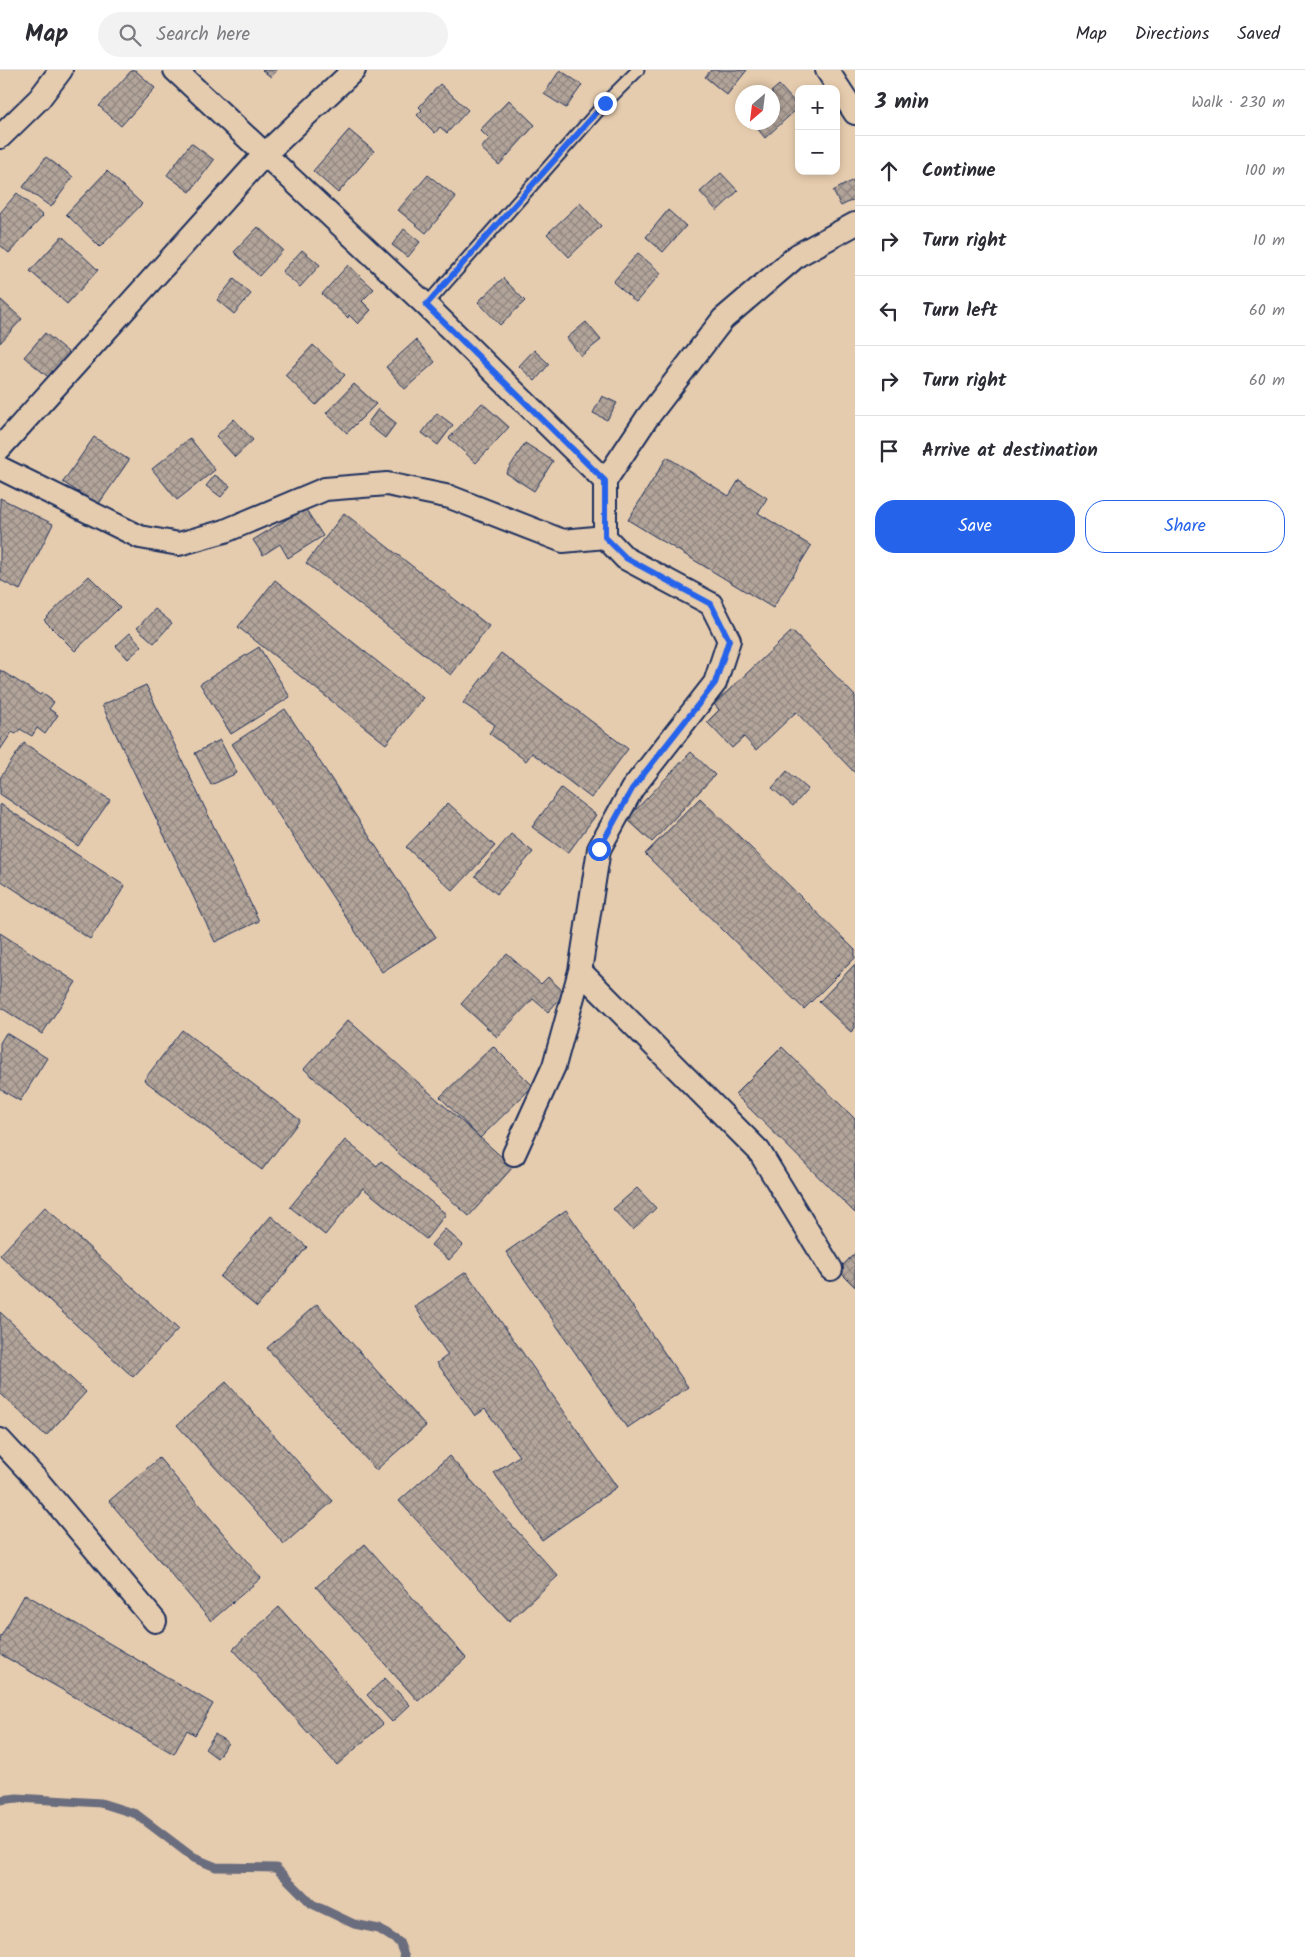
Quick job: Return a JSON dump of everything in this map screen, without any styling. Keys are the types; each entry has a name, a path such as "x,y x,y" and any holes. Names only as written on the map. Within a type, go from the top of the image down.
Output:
{"street":[{"path":"0,137 39,99 61,70"},
{"path":"175,70 426,305 605,481"},
{"path":"0,448 264,155 354,70"},
{"path":"827,70 855,113"},
{"path":"514,1154 554,1066 580,971 599,849 632,789 715,683 729,640 711,604 626,558 605,537 605,481 647,418 723,319 798,255 855,224"},
{"path":"0,468 140,537 178,544 225,532 325,489 387,484 450,497 562,540 605,537"},
{"path":"580,971 759,1151 831,1268"},
{"path":"0,1440 45,1488 155,1621"}],"lane":[{"path":"426,305 605,103 638,70"}],"building":[{"path":"132,70 135,70 155,88 121,126 99,106"},
{"path":"262,70 277,70 271,77"},
{"path":"560,70 582,85 566,108 544,94"},
{"path":"711,70 747,70 727,95 705,77"},
{"path":"440,84 468,110 447,133 440,127 435,133 417,115 422,110 419,107"},
{"path":"780,86 795,103 795,111 780,124"},
{"path":"509,100 535,125 499,165 481,148 489,139 480,130"},
{"path":"349,130 374,151 338,193 313,171"},
{"path":"758,130 774,130 765,138"},
{"path":"191,143 214,160 190,192 167,175"},
{"path":"46,157 73,177 51,207 23,187"},
{"path":"107,171 142,204 100,247 66,214"},
{"path":"721,173 738,191 717,211 700,192"},
{"path":"428,175 456,197 426,233 398,210"},
{"path":"853,180 855,184 855,199 841,206 833,191"},
{"path":"17,193 43,216 9,253 0,245 0,213"},
{"path":"580,203 601,226 569,257 547,234"},
{"path":"668,210 686,226 663,252 646,237"},
{"path":"258,227 283,250 259,276 234,252"},
{"path":"404,229 420,242 408,257 392,245"},
{"path":"62,236 98,270 67,304 30,271"},
{"path":"302,250 320,265 300,287 282,272"},
{"path":"638,253 661,273 636,302 613,282"},
{"path":"348,265 374,289 362,301 371,310 358,324 349,315 348,318 322,294"},
{"path":"503,278 525,301 500,325 478,302"},
{"path":"234,279 251,294 234,314 217,300"},
{"path":"0,301 22,319 0,343"},
{"path":"586,322 601,340 581,356 567,338"},
{"path":"45,333 74,357 53,381 24,357"},
{"path":"416,340 435,362 405,389 386,367"},
{"path":"313,345 345,375 316,405 285,375"},
{"path":"534,350 549,364 535,381 519,366"},
{"path":"354,384 376,404 347,433 326,413"},
{"path":"602,396 617,403 607,420 593,413"},
{"path":"482,403 509,427 476,463 449,438"},
{"path":"378,409 396,423 385,438 367,424"},
{"path":"437,413 453,425 438,445 422,433"},
{"path":"234,419 253,440 235,457 216,436"},
{"path":"94,437 129,460 98,505 63,482"},
{"path":"190,438 215,470 177,500 152,469"},
{"path":"525,443 553,461 534,491 506,473"},
{"path":"667,457 729,496 739,480 767,498 758,513 811,546 773,608 628,520"},
{"path":"215,475 230,486 221,497 206,486"},
{"path":"0,498 53,524 20,590 0,580"},
{"path":"305,508 323,536 288,558 280,544 263,555 253,540"},
{"path":"344,513 489,626 451,675 306,563"},
{"path":"89,576 120,607 75,651 44,620"},
{"path":"275,580 423,698 386,744 238,627"},
{"path":"155,609 172,623 154,643 137,628"},
{"path":"792,631 855,696 855,773 796,712 756,750 744,737 732,748 707,722 719,710 714,704"},
{"path":"130,633 142,646 128,659 116,646"},
{"path":"259,647 290,697 231,734 200,684"},
{"path":"501,653 628,749 591,798 532,753 526,761 489,733 495,725 463,703"},
{"path":"0,670 40,695 42,693 54,702 49,709 58,715 45,734 37,728 32,736 20,729 16,734 12,732 0,750"},
{"path":"146,685 259,921 215,942 102,705"},
{"path":"285,709 436,937 382,972 232,744"},
{"path":"220,740 237,773 211,785 195,753"},
{"path":"24,743 110,800 78,846 0,794 0,778"},
{"path":"691,752 715,775 652,842 627,819"},
{"path":"787,771 808,789 793,806 772,788"},
{"path":"561,788 596,815 568,853 532,827"},
{"path":"700,798 855,950 855,958 804,1009 645,854"},
{"path":"448,803 495,846 453,891 406,847"},
{"path":"0,804 125,886 90,939 0,880"},
{"path":"511,834 533,852 497,894 475,876"},
{"path":"0,933 76,982 42,1034 0,1007"},
{"path":"507,954 541,984 548,977 565,993 548,1012 533,999 497,1037 461,1004"},
{"path":"855,964 855,1028 851,1032 819,1002"},
{"path":"348,1020 513,1167 469,1216 304,1069"},
{"path":"182,1030 300,1120 262,1170 144,1080"},
{"path":"6,1033 47,1058 20,1101 0,1089 0,1043"},
{"path":"493,1046 533,1086 480,1138 440,1097"},
{"path":"782,1047 855,1119 855,1213 735,1094"},
{"path":"345,1140 377,1166 381,1161 446,1214 426,1239 363,1188 325,1235 290,1207"},
{"path":"637,1188 656,1208 633,1230 613,1209"},
{"path":"45,1207 178,1329 133,1377 0,1255"},
{"path":"566,1210 688,1387 627,1428 506,1252"},
{"path":"271,1216 307,1247 257,1307 220,1277"},
{"path":"445,1229 463,1245 449,1260 431,1245"},
{"path":"855,1253 855,1287 838,1270"},
{"path":"466,1272 617,1487 542,1540 494,1473 519,1456 485,1409 475,1416 437,1363 448,1355 415,1307"},
{"path":"317,1304 426,1426 376,1470 267,1348"},
{"path":"0,1312 86,1392 46,1436 0,1393"},
{"path":"226,1382 333,1501 284,1544 177,1425"},
{"path":"449,1456 558,1576 509,1621 399,1501"},
{"path":"159,1458 261,1578 211,1621 109,1501"},
{"path":"365,1544 466,1658 418,1701 316,1587"},
{"path":"25,1594 213,1704 195,1735 187,1730 174,1754 0,1654 0,1638"},
{"path":"279,1607 383,1724 337,1765 233,1649"},
{"path":"385,1678 410,1705 392,1722 367,1695"},
{"path":"215,1734 228,1743 217,1758 205,1749"}],"waterway":[{"path":"0,1800 17,1798 101,1803 136,1814 194,1858 216,1867 276,1868 312,1904 354,1924 379,1929 399,1942 405,1957"}],"route":[{"path":"599,849 632,789 715,683 729,640 711,604 626,558 605,537 605,481 426,305 605,103"}]}
